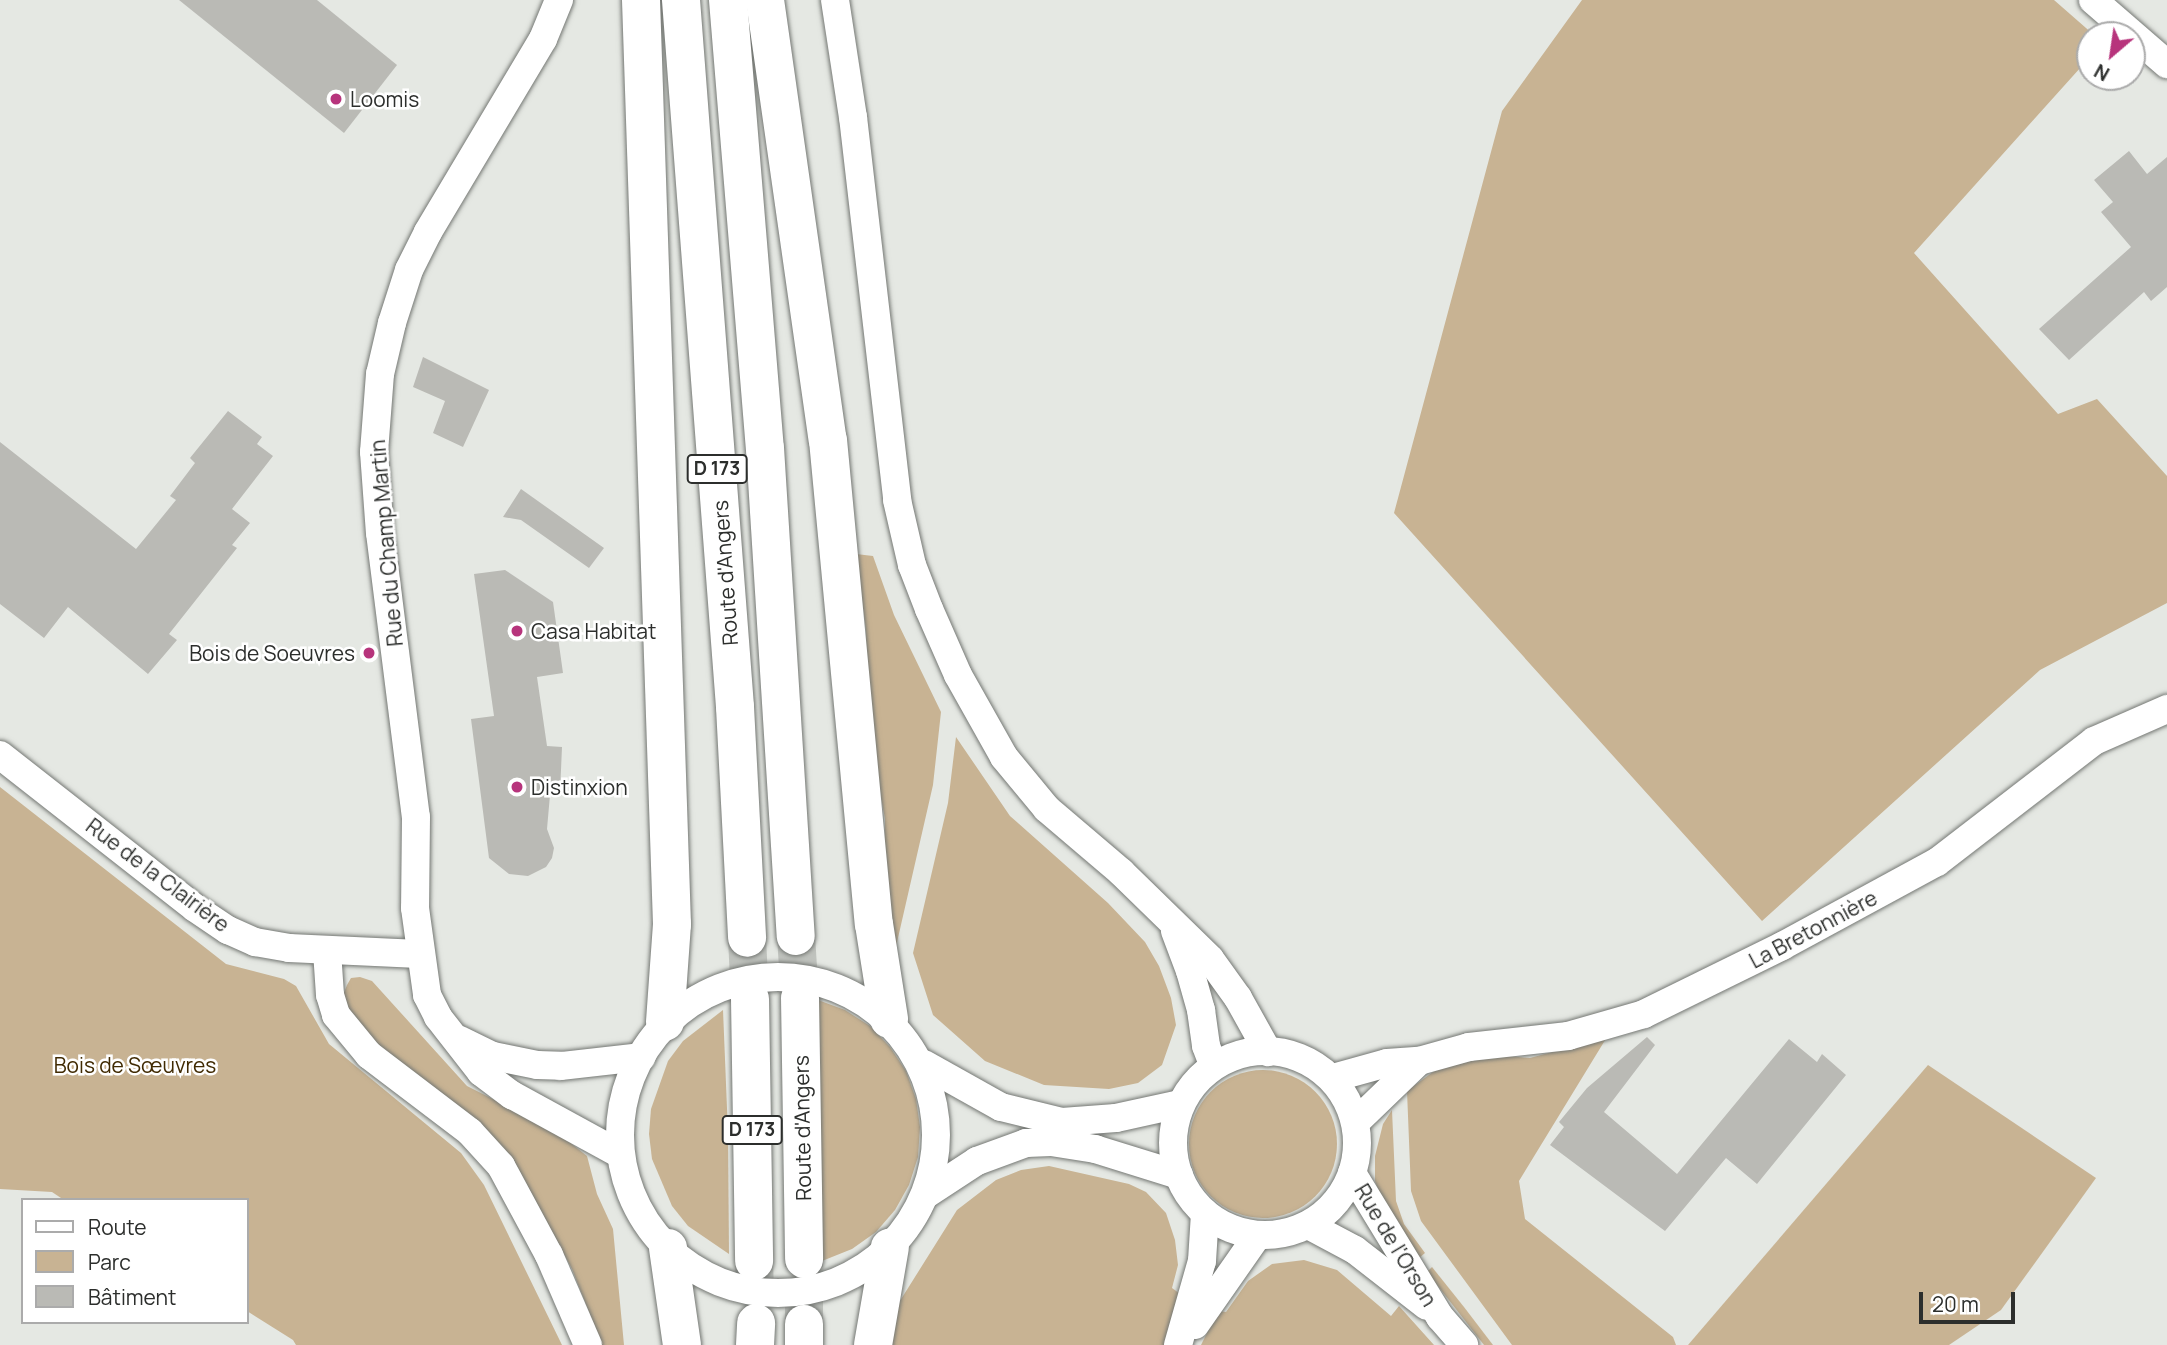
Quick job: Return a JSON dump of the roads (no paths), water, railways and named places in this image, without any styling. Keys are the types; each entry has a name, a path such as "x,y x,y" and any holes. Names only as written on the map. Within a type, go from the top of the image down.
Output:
{"highway":[{"path":"641,0 671,924 665,1022"},
{"name":"Route d'Angers","path":"681,0 735,708 747,938"},
{"name":"D 173","path":"728,0 766,461 796,936"},
{"path":"765,0 828,440 874,924 889,1019"},
{"name":"Route d'Angers","path":"800,998 804,1259"},
{"name":"D 173","path":"750,999 754,1261"},
{"path":"873,1345 890,1247"},
{"path":"668,1248 682,1345"}],"street":[{"name":"Rue du Champ Martin","path":"559,0 542,39 428,232 414,261 392,323 380,374 374,452 380,533 416,817 415,908 419,954 427,995 453,1036 481,1072 512,1095 618,1153"},
{"path":"835,0 853,117 897,500 912,565 950,658 1004,757 1047,809 1170,919 1210,959 1238,998 1268,1052"},
{"path":"2093,0 2167,64"},
{"name":"La Bretonnière","path":"1333,1078 1387,1063 1419,1061 1469,1047 1568,1036 1644,1014 1782,946 1937,862 2094,741 2167,709"},
{"name":"Rue de la Clairière","path":"0,755 195,908 228,930 255,942 327,951 419,954"},
{"path":"1170,919 1190,971 1213,1064"},
{"path":"327,951 330,995 336,1015 369,1055 470,1132 500,1166 543,1243 588,1345"},
{"path":"776,977 816,981 850,993 889,1019 924,1065 934,1099 937,1130 925,1195 911,1220 890,1247 859,1271 830,1285 795,1294 760,1293 731,1284 691,1265 668,1248 643,1217 629,1191 618,1153 621,1110 629,1081 641,1057 665,1022 697,1000 737,984 776,977"},
{"path":"453,1036 493,1056 527,1064 561,1066 641,1057"},
{"path":"1280,1051 1313,1063 1333,1078 1358,1119 1358,1141 1352,1173 1341,1195 1308,1225 1284,1236 1256,1236 1231,1229 1205,1213 1194,1202 1179,1175 1174,1147 1180,1104 1213,1064 1249,1052 1268,1052 1280,1051"},
{"name":"La Bretonnière","path":"1358,1119 1419,1061"},
{"path":"924,1065 1001,1107 1062,1122 1116,1118 1180,1104"},
{"path":"925,1195 977,1161 1026,1143 1051,1142 1095,1149 1179,1175"},
{"name":"Rue de l'Orson","path":"1352,1173 1440,1317 1464,1345"},
{"path":"1180,1345 1202,1261 1205,1213"},
{"name":"Rue de l'Orson","path":"1308,1225 1355,1250 1440,1317"},
{"path":"1180,1345 1256,1236"}],"tunnel":[{"path":"796,936 800,998"},
{"path":"747,938 750,999"},
{"path":"804,1259 804,1324"},
{"path":"754,1261 756,1323"}],"place":[{"name":"Loomis","path":"336,99"},
{"name":"Casa Habitat","path":"517,631"},
{"name":"Bois de Soeuvres","path":"369,653"},
{"name":"Distinxion","path":"517,787"}],"park label":[{"name":"Bois de Sœuvres","path":"135,1065"}]}
